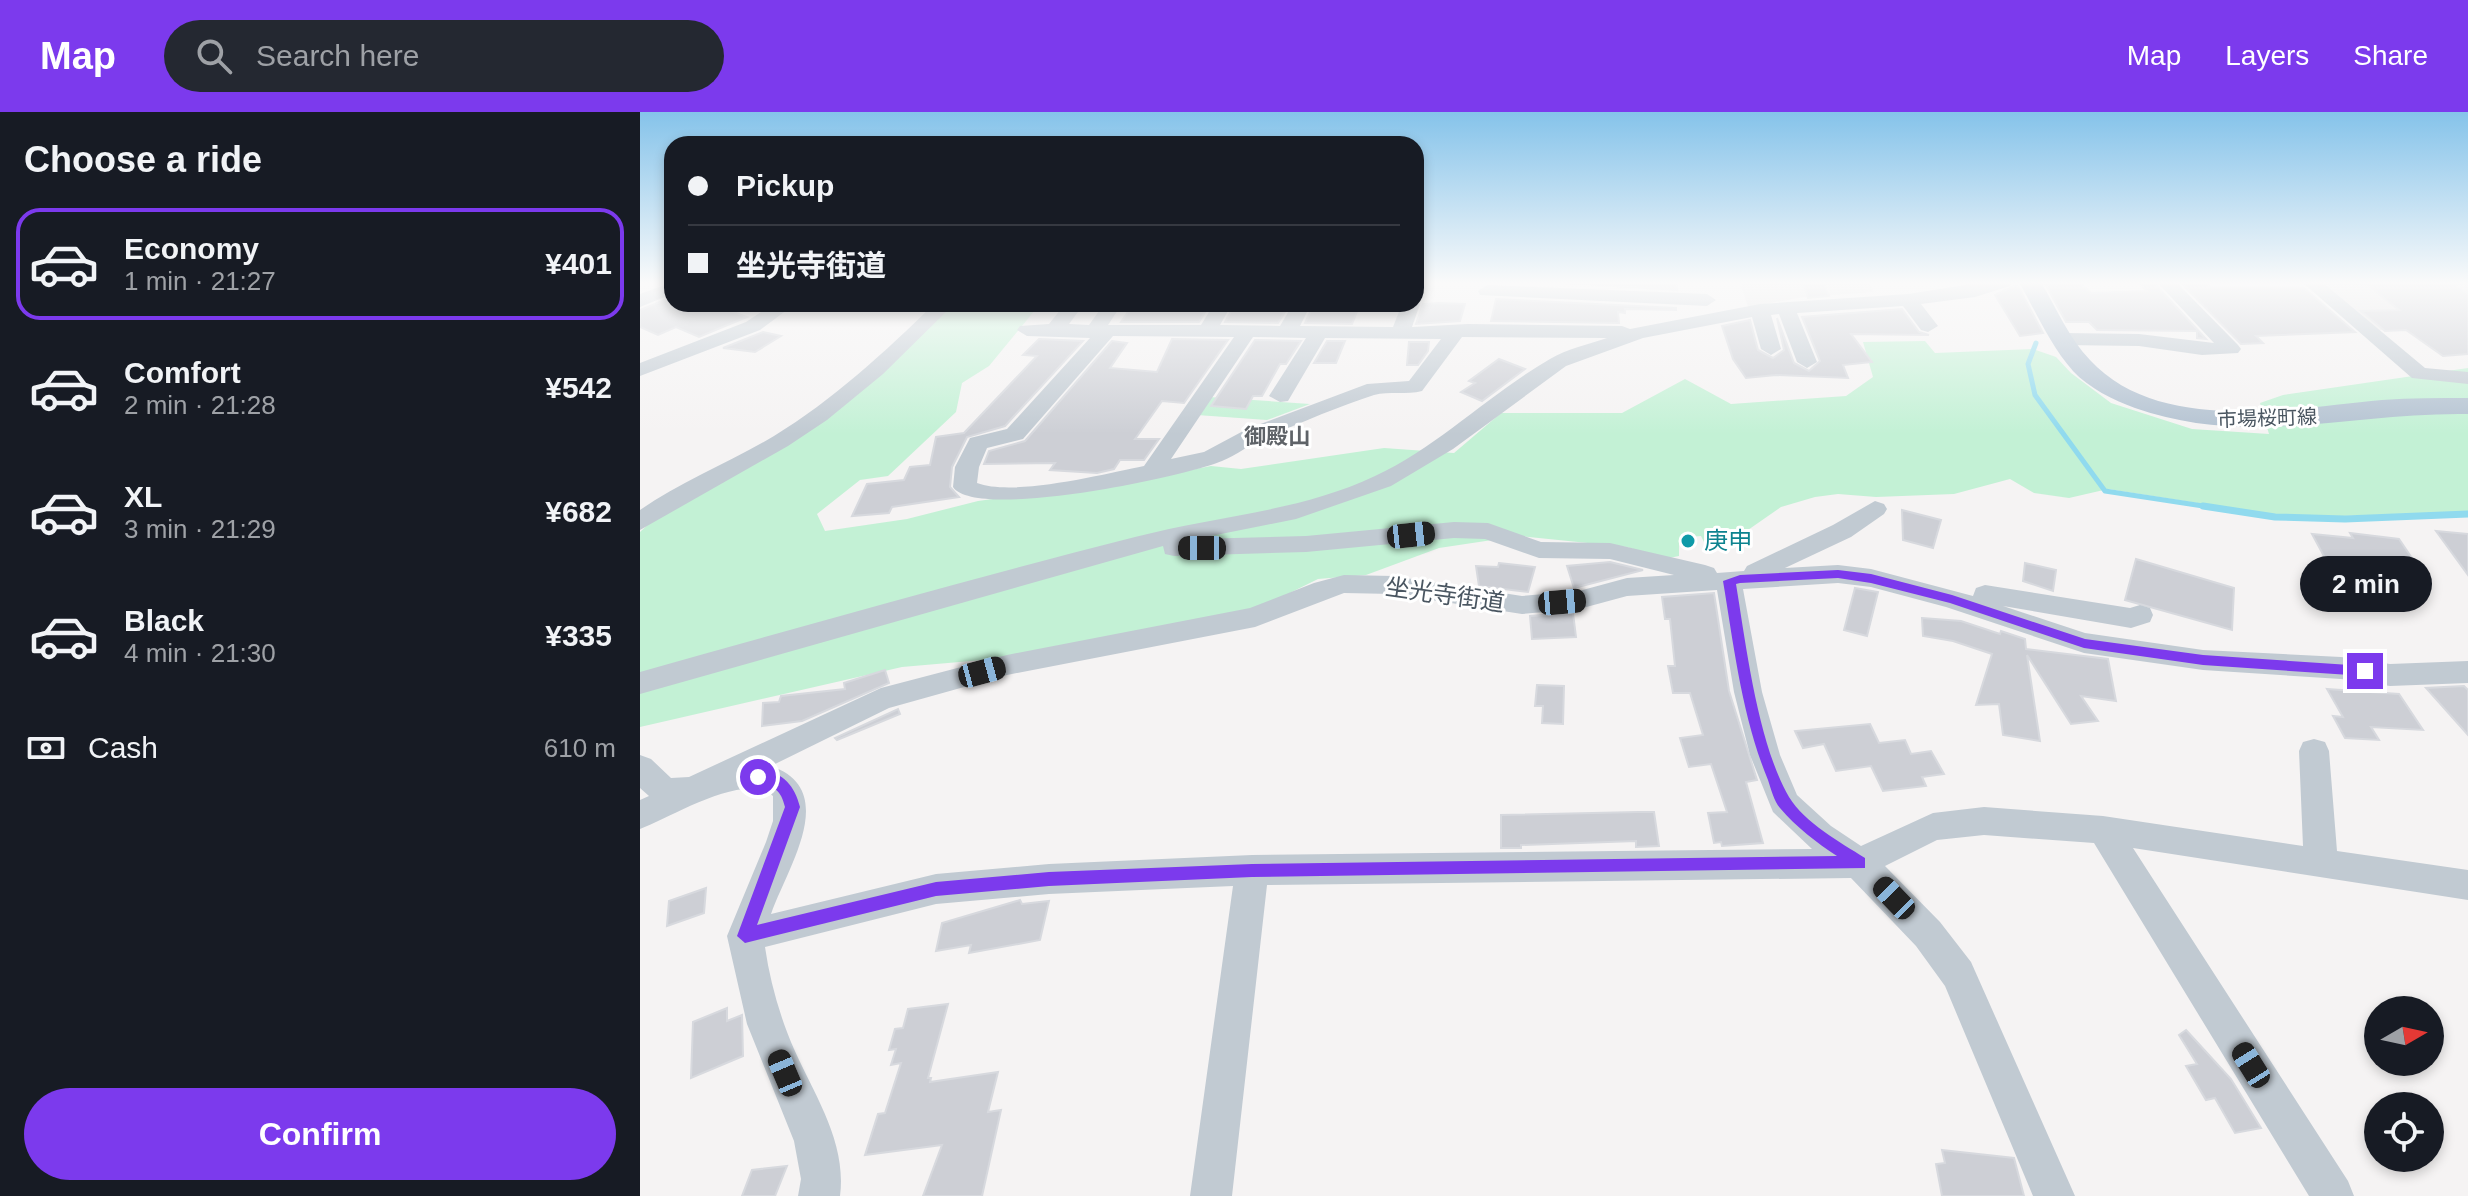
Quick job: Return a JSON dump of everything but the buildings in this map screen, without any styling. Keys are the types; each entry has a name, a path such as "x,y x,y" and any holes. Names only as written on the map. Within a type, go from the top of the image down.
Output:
{"main road":[{"name":"市場桜町線","path":"2059,333 2081,364 2106,385 2157,408 2203,420 2279,421 2398,406 2468,406"}],"street":[{"path":"640,370 736,333"},
{"path":"640,522 799,430 852,390 914,333"},
{"path":"1090,333 1400,333"},
{"path":"1099,333 1015,434 978,443 967,467 965,487 983,495 1012,495 1152,471 1212,457 1255,434 1374,388 1415,387 1458,333"},
{"path":"640,683 1092,556 1169,536 1287,514 1383,481 1445,444 1550,367 1638,333"},
{"path":"1766,333 1771,349"},
{"path":"1795,333 1807,362"},
{"path":"2063,339 2139,340 2202,349 2231,349 2215,333"},
{"path":"2370,333 2419,374 2468,378"},
{"path":"1152,471 1246,334"},
{"path":"1280,396 1318,334"},
{"path":"1092,556 1131,556 1178,548 1360,540 1454,530 1488,531 1539,550 1610,551 1730,579 1842,531 1875,509"},
{"path":"1838,574 1877,573 1931,580 2013,600 2131,618 2140,615"},
{"name":"坐光寺街道","path":"640,815 881,699 1007,665 1255,617 1323,589 1344,584 1393,585 1522,605 1579,600 1627,587 1838,574 1871,578 1952,599 2084,643 2203,660 2341,668 2390,675 2468,672"},
{"path":"1730,579 1751,707 1784,803 1819,836 1859,863 1928,934 1958,974 2054,1196"},
{"path":"2314,751 2321,862"},
{"path":"640,768 664,791 693,790 732,779 758,777 777,780 789,791 792,807 786,827 745,936 751,975 774,1049 816,1147 823,1184 819,1196"},
{"path":"745,936 936,889 1049,879 1252,870 1859,863 1933,827 1984,821 2103,830 2468,885"},
{"path":"2103,830 2333,1196"},
{"path":"1211,1196 1252,870"}],"green space":[{"path":"917,333 1016,333 989,366 962,383 956,412 888,476 860,480 817,514 825,531 907,519 978,501 1155,477 1211,466 1241,469 1384,448 1454,453 1501,413 1622,413 1685,379 1731,404 1846,396 1873,377 1863,342 1925,341 1935,353 2033,349 2056,357 2071,373 2111,403 2192,429 2269,434 2260,403 2283,395 2468,368 2468,512 2274,515 2108,489 2069,498 2034,493 2010,479 1954,494 1876,497 1838,494 1781,507 1735,539 1704,542 1701,536 1679,538 1679,556 1664,559 1627,547 1519,536 1439,548 1366,575 1318,579 1251,612 1017,657 902,667 640,727 640,532 653,520 807,432"},
{"path":"1209,397 1310,404 1267,420 1197,415"}],"waterway":[{"path":"2036,343 2028,364 2035,395 2105,491 2216,508"},
{"path":"2203,506 2275,517 2345,519 2468,514"}],"place":[{"name":"庚申","path":"1688,541"}],"district":[{"name":"御殿山","path":"1277,436"}],"route":[{"path":"758,777 777,780 789,791 792,807 745,936 936,889 1049,879 1252,870 1859,863 1819,836 1784,803 1765,755 1748,692 1729,581 1740,579 1838,574 1871,578 1952,599 2084,643 2203,660 2365,671"}]}
